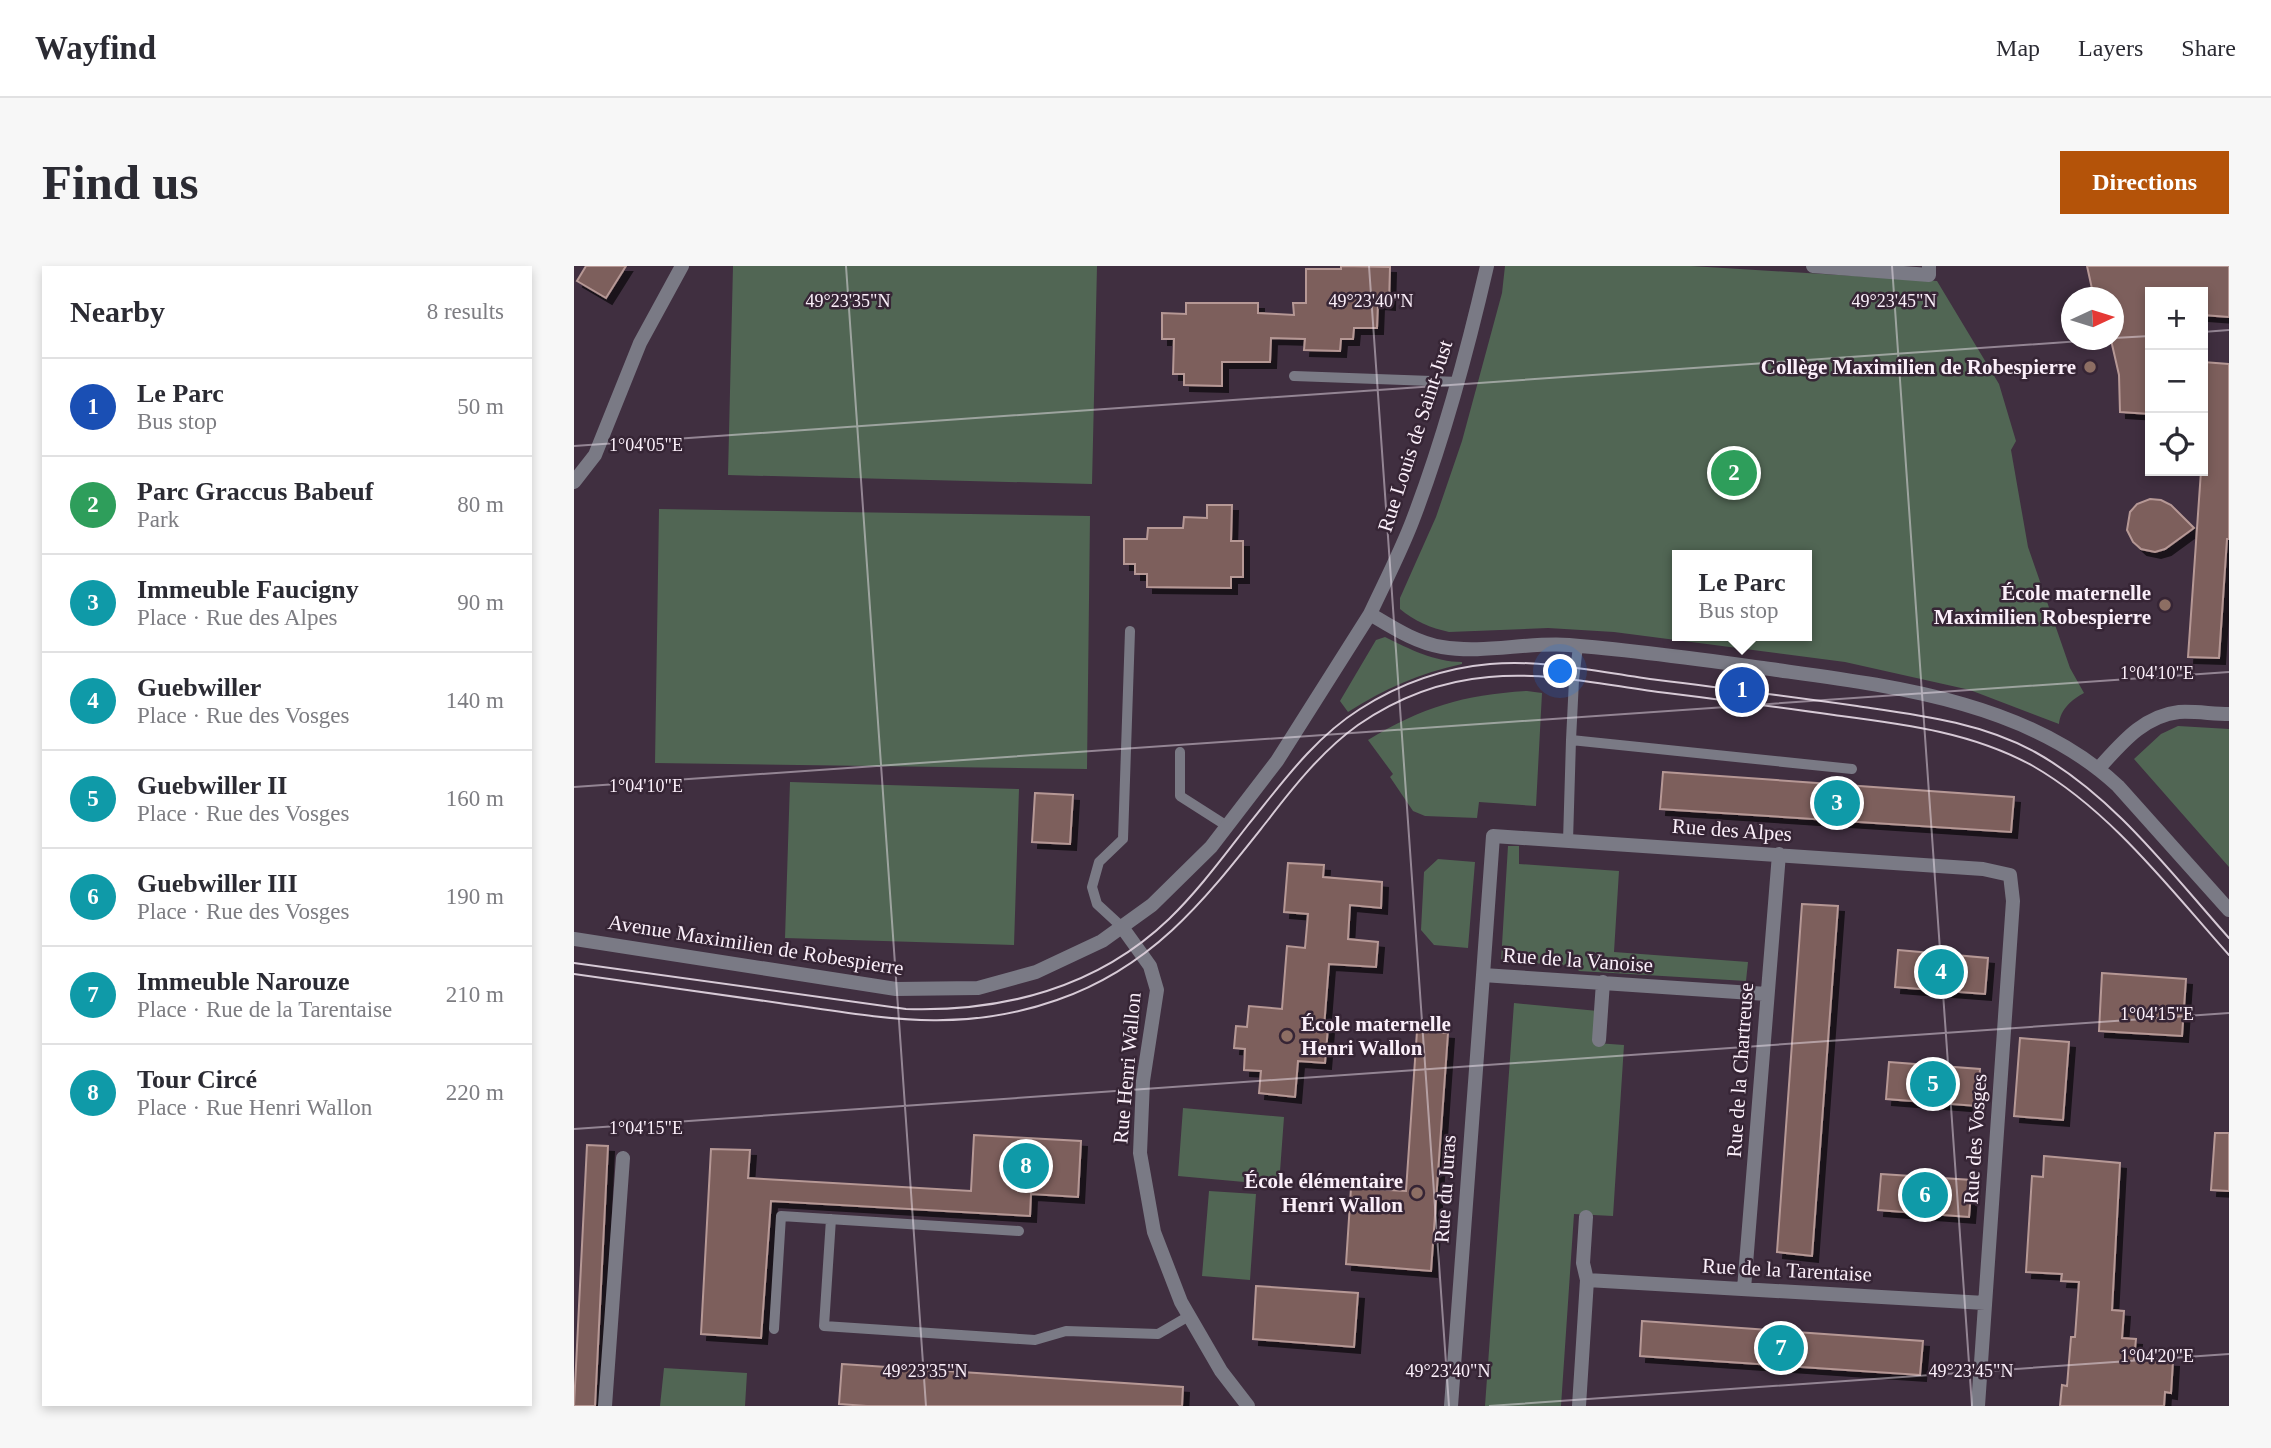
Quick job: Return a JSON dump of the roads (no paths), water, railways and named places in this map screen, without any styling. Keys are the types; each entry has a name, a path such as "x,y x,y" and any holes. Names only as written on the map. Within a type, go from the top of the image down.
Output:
{"street":[{"path":"574,482 595,455 640,342 682,266"},
{"name":"Rue Louis de Saint-Just","path":"1370,614 1411,523 1459,382 1487,266"},
{"path":"1813,266 1929,275 1929,266"},
{"path":"1370,614 1402,633 1440,647 1475,650 1549,643 1615,648 1866,682 1962,703 2018,724 2066,747 2099,768 2229,909"},
{"name":"Avenue Maximilien de Robespierre","path":"574,939 896,989 978,988 1036,972 1102,941 1122,927 1152,905 1211,847 1277,761 1370,614"},
{"path":"2099,768 2140,726 2160,717 2178,712 2229,714"},
{"name":"Rue des Alpes","path":"1493,836 1983,869 2010,876"},
{"name":"Rue de la Vanoise","path":"1493,836 1483,975 1767,994"},
{"name":"Rue de la Chartreuse","path":"1744,1289 1779,854"},
{"name":"Rue des Vosges","path":"1978,1406 2013,901 2010,876"},
{"name":"Rue Henri Wallon","path":"1122,927 1150,966 1157,990 1143,1081 1140,1153 1154,1231 1181,1302 1220,1371 1248,1406"},
{"name":"Rue du Juras","path":"1451,1406 1483,975"},
{"path":"1599,1040 1603,982"},
{"path":"605,1406 623,1158"},
{"path":"1579,1406 1587,1280 1583,1263 1586,1217"},
{"name":"Rue de la Tarentaise","path":"1587,1280 1985,1303"}],"lane":[{"path":"1294,376 1459,382"},
{"path":"1122,927 1097,904 1092,887 1099,862 1123,839 1130,631"},
{"path":"1568,841 1574,680 1578,646"},
{"path":"1571,740 1852,769"},
{"path":"1180,752 1180,796 1227,826"},
{"path":"774,1329 781,1216 1019,1231"},
{"path":"831,1219 824,1326 1035,1340 1066,1331 1158,1335 1189,1316"}],"tram line":[{"path":"574,963 906,1009 978,1006 1047,991 1080,979 1111,963 1141,943 1169,919 1313,747 1343,721 1375,700 1439,673 1473,666 1511,663 1574,668 1880,709 1948,721 1993,733 2035,752 2090,790 2140,837 2229,938"},
{"path":"574,974 918,1020 986,1017 1021,1011 1057,1000 1092,986 1123,968 1176,926 1223,876 1310,769 1358,725 1421,692 1454,682 1511,676 1578,680 1886,722 1961,737 2010,754 2061,784 2114,828 2229,955"}],"place":[{"name":"Collège Maximilien de Robespierre","path":"2090,367"},
{"name":"Parc Graccus Babeuf","path":"1734,473"},
{"name":"École maternelle Maximilien Robespierre","path":"2165,605"},
{"name":"Le Parc","path":"1742,690"},
{"name":"Immeuble Faucigny","path":"1837,803"},
{"name":"Guebwiller","path":"1941,972"},
{"name":"École maternelle Henri Wallon","path":"1287,1036"},
{"name":"Guebwiller II","path":"1933,1084"},
{"name":"Tour Circé","path":"1026,1166"},
{"name":"École élémentaire Henri Wallon","path":"1417,1193"},
{"name":"Guebwiller III","path":"1925,1195"},
{"name":"Immeuble Narouze","path":"1781,1348"}]}
